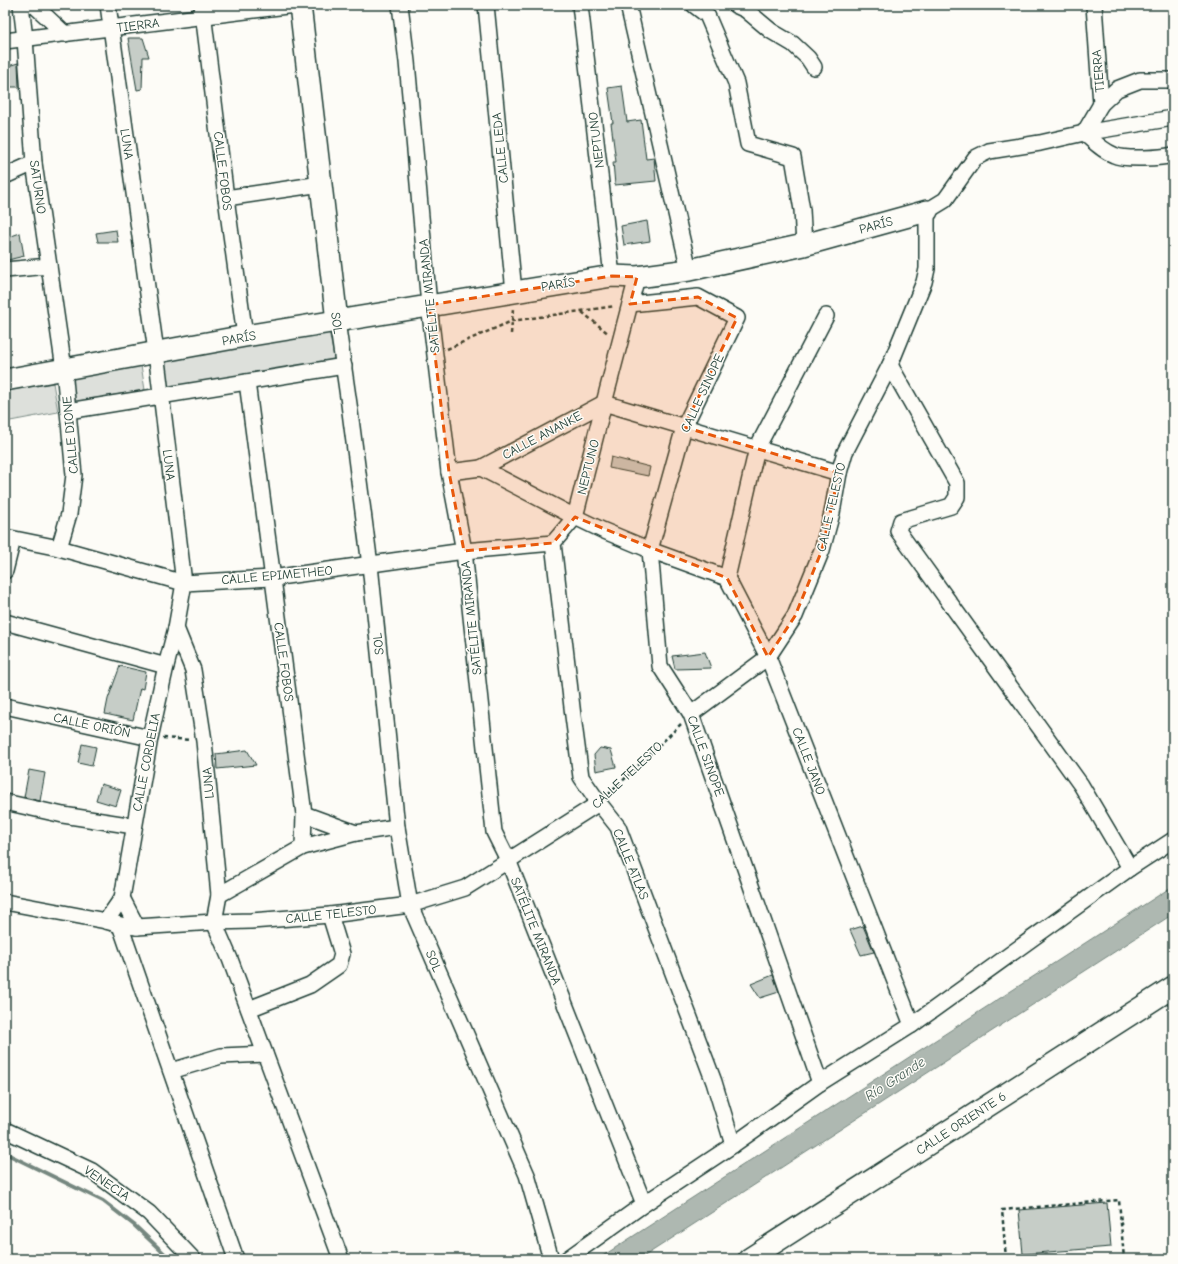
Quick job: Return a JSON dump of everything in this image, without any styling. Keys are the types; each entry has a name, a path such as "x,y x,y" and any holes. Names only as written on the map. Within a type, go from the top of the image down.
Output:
{"street":[{"name":"SATURNO","path":"21,5 34,163 64,369"},
{"path":"34,5 65,34"},
{"name":"LUNA","path":"108,5 156,352 184,583 176,628 193,670 204,741 218,895 214,922"},
{"name":"TIERRA","path":"5,41 111,28 203,11 295,5"},
{"name":"SOL","path":"300,5 337,321 370,565 397,827 410,905 527,1175 551,1259"},
{"name":"SATÉLITE MIRANDA","path":"400,5 407,62 429,306 449,472 464,551 494,832 508,860 644,1204"},
{"name":"CALLE LEDA","path":"486,5 514,292"},
{"name":"NEPTUNO","path":"580,5 612,276"},
{"path":"628,5 689,270"},
{"path":"694,5 708,14 736,83 748,144 793,157 802,210 804,245"},
{"path":"735,5 746,10 771,31 793,44 808,58 814,67"},
{"name":"TIERRA","path":"1084,133 1101,104 1094,5"},
{"name":"CALLE FOBOS","path":"203,11 245,336"},
{"path":"1101,104 1117,89 1140,80 1173,80"},
{"name":"PARÍS","path":"5,380 245,336 612,276 637,277 689,270 804,245 927,211 945,200 975,158 988,151 1040,144 1084,133 1173,118"},
{"path":"1084,133 1114,156 1134,158 1165,157 1173,155"},
{"path":"5,176 34,163"},
{"path":"226,198 321,184"},
{"name":"CALLE TELESTO","path":"691,714 768,657 795,616 822,550 832,513 839,473 845,452 890,365 924,282 927,269 927,211"},
{"path":"5,270 49,266"},
{"name":"NEPTUNO","path":"575,517 637,277"},
{"name":"CALLE SINOPE","path":"630,304 698,298 737,318 684,427 650,550 660,666 691,714 820,1083"},
{"path":"449,472 481,468 575,517 650,550 727,578 757,448 826,316"},
{"path":"890,365 956,483 957,490 957,497 951,506 901,521 898,531 1081,785 1130,868"},
{"path":"68,412 344,366"},
{"name":"CALLE DIONE","path":"59,548 70,514 74,475 64,369"},
{"name":"CALLE FOBOS","path":"247,382 304,814 303,847"},
{"path":"604,402 839,473"},
{"name":"CALLE ANANKE","path":"481,468 604,402"},
{"path":"553,543 575,517"},
{"path":"5,571 9,538"},
{"name":"CALLE EPIMETHEO","path":"9,538 59,548 184,583 272,578 464,551 553,543"},
{"name":"CALLE ATLAS","path":"553,543 581,777 618,827 714,1082 733,1144"},
{"name":"CALLE JANO","path":"727,578 768,657 912,1025"},
{"path":"5,622 166,666"},
{"name":"CALLE CORDELIA","path":"113,923 122,898 150,738 176,628"},
{"name":"CALLE ORIÓN","path":"5,706 150,738"},
{"path":"5,802 62,815 134,826"},
{"name":"CALLE TELESTO","path":"5,902 137,927 330,915 410,905 465,888 599,803"},
{"path":"304,814 356,834"},
{"path":"218,895 303,847 356,834 397,827"},
{"path":"567,1259 820,1083 912,1025 1130,868 1173,840"},
{"path":"122,898 137,927"},
{"path":"249,1009 310,985 339,965 342,954 330,915"},
{"path":"214,922 249,1009 341,1259"},
{"path":"113,923 171,1071 236,1259"},
{"name":"CALLE ORIENTE 6","path":"749,1259 1173,987"},
{"path":"171,1071 221,1056 265,1054"},
{"name":"VENECIA","path":"5,1130 92,1170 149,1213 193,1259"}],"path":[{"path":"511,334 514,292"},
{"path":"435,353 512,321 630,304"},
{"path":"582,312 620,343"},
{"name":"CALLE TELESTO","path":"599,803 691,714"},
{"path":"150,738 204,741"},
{"path":"1006,1259 1002,1210 1119,1200 1124,1259"}],"highlighted area":[{"path":"612,276 637,277 630,304 698,297 737,318 684,427 839,473 822,550 795,616 768,657 727,578 575,517 553,543 464,551 449,472 429,305"}],"shaded area":[{"path":"329,331 335,362 166,390 160,359"},
{"path":"141,365 145,390 72,402 68,377"},
{"path":"53,383 58,412 5,422 5,391"}],"water":[{"name":"Río Grande","path":"1173,886 1173,914 640,1259 598,1259"}],"building":[{"path":"128,38 143,38 149,57 143,57 142,89 137,90"},
{"path":"18,63 19,87 5,87 5,67"},
{"path":"622,86 627,122 641,120 646,159 654,158 656,181 615,185 613,162 616,162 611,123 613,123 608,88"},
{"path":"647,221 650,241 624,245 621,226"},
{"path":"116,230 118,242 98,242 96,233"},
{"path":"20,233 24,256 8,260 6,238"},
{"path":"611,457 650,467 648,476 609,468"},
{"path":"705,652 711,668 675,669 672,656"},
{"path":"120,666 146,672 143,689 140,688 133,720 105,714 108,699"},
{"path":"82,744 96,747 92,766 78,763"},
{"path":"600,748 611,750 616,767 596,771 594,755"},
{"path":"247,750 256,765 217,769 216,754"},
{"path":"29,770 45,773 40,801 24,797"},
{"path":"101,784 121,790 116,806 96,800"},
{"path":"863,926 874,952 861,955 850,930"},
{"path":"773,975 779,992 760,998 751,984"},
{"path":"1107,1203 1111,1247 1023,1254 1019,1210"}],"waterway":[{"path":"5,1153 103,1201 134,1225 170,1259"}]}
